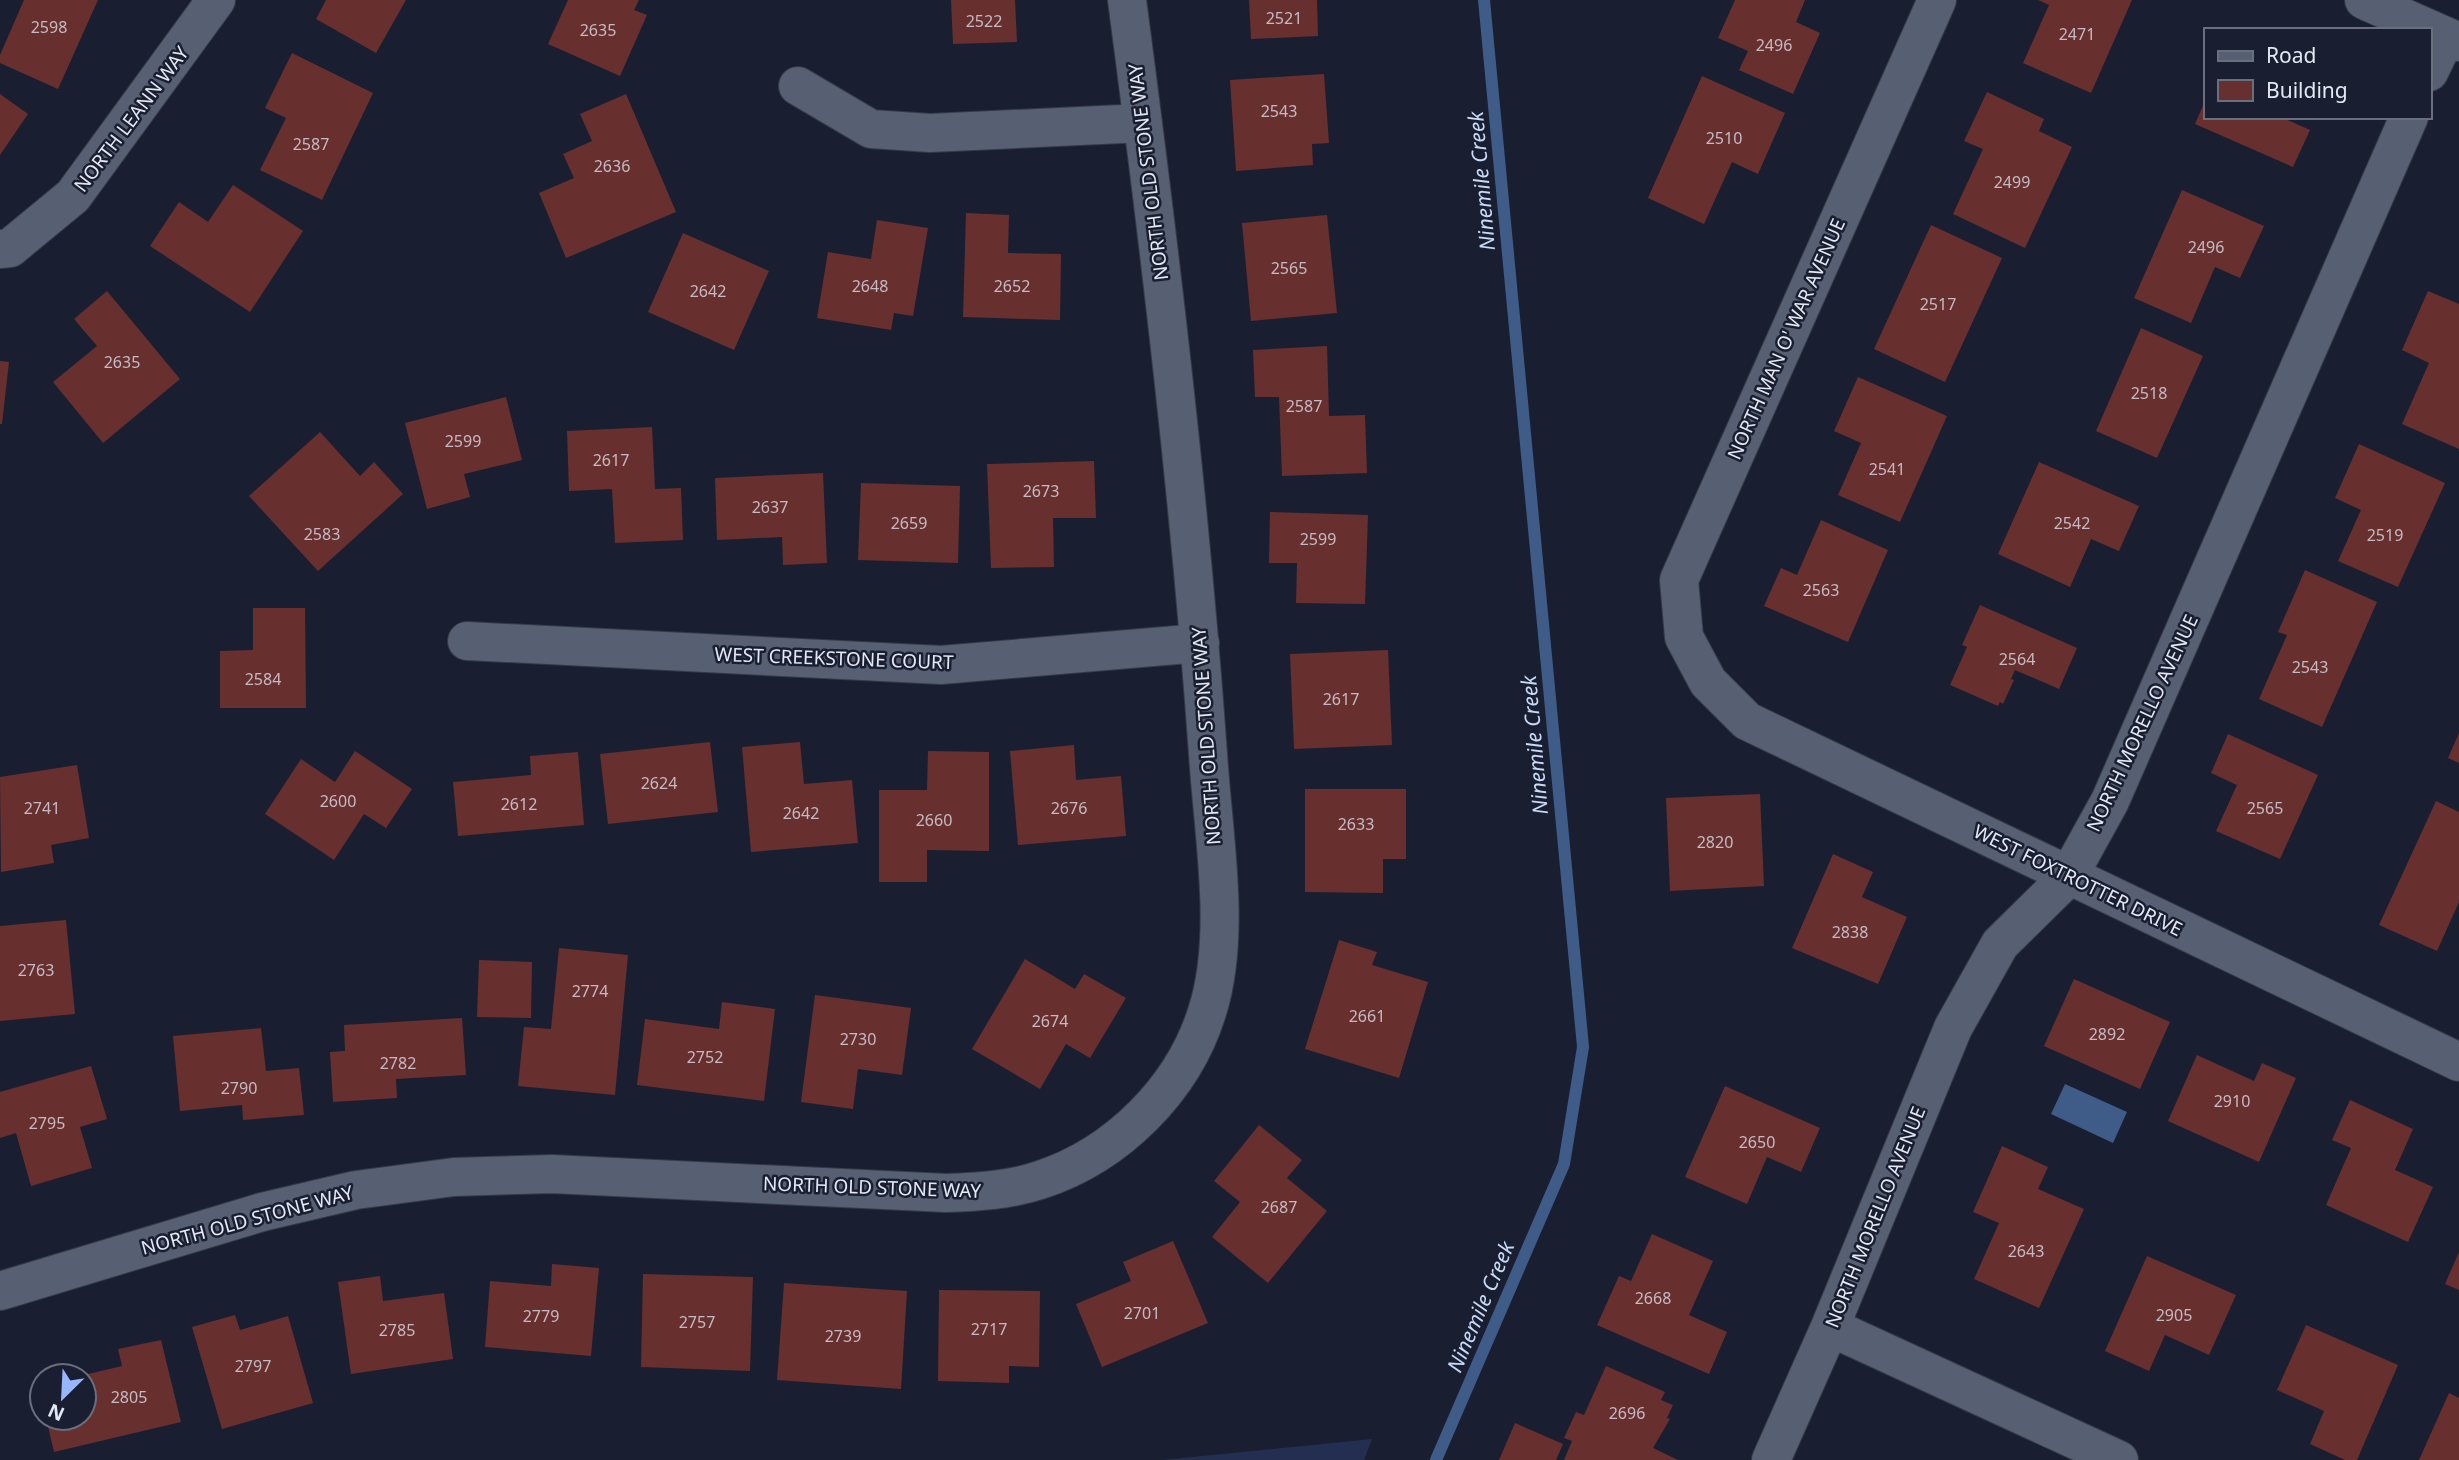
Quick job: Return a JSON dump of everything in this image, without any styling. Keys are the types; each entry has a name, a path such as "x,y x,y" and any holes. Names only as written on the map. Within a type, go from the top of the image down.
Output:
{"street":[{"name":"NORTH LEANN WAY","path":"0,249 10,248 73,196 216,0"},
{"name":"NORTH OLD STONE WAY","path":"0,1291 262,1212 356,1190 454,1177 552,1174 946,1193 994,1191 1041,1180 1087,1160 1126,1133 1161,1097 1189,1056 1207,1012 1218,963 1219,915 1200,643 1127,0"},
{"name":"NORTH MAN O' WAR AVENUE","path":"1708,682 1684,637 1679,580 1937,0"},
{"path":"2364,0 2427,28"},
{"path":"2431,30 2452,39 2431,69"},
{"path":"798,86 871,129 930,133 1143,123"},
{"name":"NORTH MORELLO AVENUE","path":"1771,1460 1830,1327 1953,1028 2000,944 2068,877 2110,801 2408,119"},
{"name":"WEST CREEKSTONE COURT","path":"467,640 942,665 1200,643"},
{"name":"WEST FOXTROTTER DRIVE","path":"1708,682 1747,720 2068,877 2459,1062"},
{"path":"1830,1327 2119,1460"}],"shaded area":[{"path":"2065,1084 2127,1112 2113,1143 2051,1114"},
{"path":"1372,1439 1364,1460 1162,1460"}],"building":[{"path":"24,0 98,0 58,89 0,63 0,55"},
{"path":"326,0 406,0 376,53 316,19"},
{"path":"568,0 639,0 634,10 647,15 620,76 548,44"},
{"path":"951,0 1015,0 1017,42 953,44"},
{"path":"1249,0 1317,0 1318,36 1251,39"},
{"path":"1735,0 1805,0 1796,22 1820,33 1793,94 1739,70 1748,51 1718,38"},
{"path":"2038,0 2132,0 2091,93 2023,63 2049,5"},
{"path":"292,53 373,93 322,200 260,170 286,118 265,108"},
{"path":"1324,74 1329,143 1312,144 1313,165 1236,171 1230,80"},
{"path":"1702,76 1785,113 1758,174 1732,162 1704,224 1648,198"},
{"path":"1987,92 2044,119 2039,131 2072,147 2025,248 1953,214 1983,149 1964,141"},
{"path":"0,94 28,114 0,155"},
{"path":"626,94 676,212 566,258 539,193 574,178 563,154 592,141 580,114"},
{"path":"2204,103 2204,119 2285,119 2310,130 2293,167 2195,124"},
{"path":"233,185 303,231 250,312 150,246 179,202 208,222"},
{"path":"2182,190 2264,226 2240,278 2215,267 2191,323 2134,298"},
{"path":"966,213 1009,215 1008,253 1061,254 1060,320 963,317"},
{"path":"1327,215 1337,313 1251,321 1242,223"},
{"path":"877,220 928,228 913,316 894,313 891,330 817,318 828,252 871,259"},
{"path":"1931,225 2002,258 1945,382 1874,349"},
{"path":"683,233 769,271 734,350 648,312"},
{"path":"107,291 180,379 103,443 53,382 97,346 74,319"},
{"path":"2428,291 2459,304 2459,449 2402,424 2429,363 2402,350"},
{"path":"2141,328 2203,356 2157,458 2096,431"},
{"path":"1327,346 1329,416 1365,415 1367,473 1282,476 1279,397 1255,397 1253,350"},
{"path":"0,361 9,362 2,424 0,424"},
{"path":"1858,377 1947,416 1900,522 1838,495 1861,443 1834,431"},
{"path":"506,397 522,460 464,474 470,497 427,509 405,423"},
{"path":"652,427 655,489 681,488 683,540 615,543 612,489 569,491 567,431"},
{"path":"320,432 360,476 374,462 403,494 318,571 249,496"},
{"path":"2359,444 2445,483 2398,587 2338,561 2361,510 2335,498"},
{"path":"1094,461 1096,518 1053,518 1054,567 991,568 987,464"},
{"path":"2039,462 2139,506 2119,551 2091,539 2070,587 1998,554"},
{"path":"823,473 827,563 783,565 782,537 717,540 715,478"},
{"path":"861,483 960,486 958,563 858,560"},
{"path":"1270,512 1368,515 1365,604 1296,603 1297,563 1269,563"},
{"path":"1821,520 1888,550 1848,642 1764,606 1781,568 1797,575"},
{"path":"2305,570 2377,602 2322,727 2259,699 2287,635 2278,632"},
{"path":"1980,605 2077,648 2059,689 2015,670 2011,679 2014,680 2003,704 2000,702 1998,706 1950,685 1967,647 1962,645"},
{"path":"253,608 305,608 306,708 220,708 220,651 253,650"},
{"path":"1388,650 1392,745 1294,749 1290,654"},
{"path":"2459,733 2459,763 2448,758"},
{"path":"2228,734 2318,775 2280,859 2216,831 2237,785 2211,773"},
{"path":"710,742 718,812 608,824 600,754"},
{"path":"800,742 804,784 852,780 858,843 751,852 742,747"},
{"path":"1074,745 1076,780 1121,776 1126,836 1018,845 1010,751"},
{"path":"355,751 412,789 386,828 364,814 334,860 265,814 301,759 335,782"},
{"path":"928,751 989,752 989,851 927,850 927,882 879,882 879,790 927,790"},
{"path":"578,752 584,825 458,836 453,782 531,775 530,756"},
{"path":"77,765 89,838 51,845 54,863 1,872 0,777"},
{"path":"1305,789 1406,789 1406,859 1383,859 1383,893 1305,892"},
{"path":"1760,794 1764,886 1670,891 1666,798"},
{"path":"2436,801 2459,812 2459,902 2437,951 2379,925"},
{"path":"1833,854 1873,872 1862,897 1907,917 1878,984 1792,948"},
{"path":"66,920 75,1014 0,1021 0,926"},
{"path":"1339,940 1377,952 1372,965 1428,982 1399,1078 1305,1049"},
{"path":"559,948 628,955 615,1095 518,1086 524,1027 551,1029"},
{"path":"1025,959 1075,989 1084,974 1126,998 1090,1058 1066,1044 1040,1089 972,1049"},
{"path":"479,960 532,962 531,1018 477,1017"},
{"path":"2074,979 2170,1022 2140,1089 2044,1046"},
{"path":"815,995 911,1008 902,1075 858,1069 853,1109 801,1102"},
{"path":"722,1002 775,1009 764,1101 637,1085 645,1019 719,1029"},
{"path":"462,1018 466,1075 396,1079 397,1098 333,1102 330,1052 345,1051 344,1025"},
{"path":"261,1028 266,1071 299,1068 304,1115 243,1120 242,1105 180,1111 173,1036"},
{"path":"2197,1055 2254,1081 2262,1063 2296,1078 2259,1162 2168,1121"},
{"path":"91,1066 107,1119 80,1127 92,1168 31,1186 16,1133 0,1138 0,1092"},
{"path":"1725,1086 1820,1128 1801,1172 1767,1157 1747,1204 1685,1177"},
{"path":"2350,1100 2413,1129 2395,1170 2433,1187 2408,1242 2326,1205 2351,1148 2332,1140"},
{"path":"1259,1125 1302,1160 1287,1178 1327,1211 1268,1283 1212,1237 1240,1202 1214,1181"},
{"path":"2002,1146 2048,1167 2038,1189 2084,1209 2039,1308 1974,1279 1999,1223 1973,1212"},
{"path":"1652,1234 1713,1261 1689,1315 1727,1332 1709,1374 1597,1325 1619,1276 1631,1281"},
{"path":"1173,1241 1208,1323 1102,1367 1076,1304 1131,1281 1123,1262"},
{"path":"2459,1252 2459,1290 2445,1284"},
{"path":"2147,1256 2236,1295 2209,1355 2165,1335 2149,1371 2105,1351"},
{"path":"552,1264 599,1268 591,1356 485,1347 490,1281 551,1286"},
{"path":"643,1274 753,1277 750,1371 641,1367"},
{"path":"380,1276 383,1301 444,1293 453,1359 351,1374 338,1282"},
{"path":"784,1283 907,1291 901,1389 777,1380"},
{"path":"939,1290 1040,1291 1039,1367 1009,1366 1009,1383 938,1381"},
{"path":"235,1315 240,1330 288,1316 313,1403 222,1429 192,1327"},
{"path":"2306,1325 2398,1365 2357,1460 2345,1460 2310,1444 2324,1411 2277,1390"},
{"path":"161,1340 181,1422 54,1452 49,1432 98,1432 98,1372 122,1366 118,1349"},
{"path":"1606,1366 1665,1392 1661,1400 1673,1405 1667,1418 1670,1419 1653,1448 1678,1460 1564,1460 1572,1441 1564,1438 1576,1412 1584,1415"},
{"path":"2449,1393 2459,1398 2459,1460 2419,1460"},
{"path":"1515,1423 1563,1444 1556,1460 1499,1460"}],"waterway":[{"name":"Ninemile Creek","path":"1436,1460 1564,1164 1583,1047 1484,0"}]}
